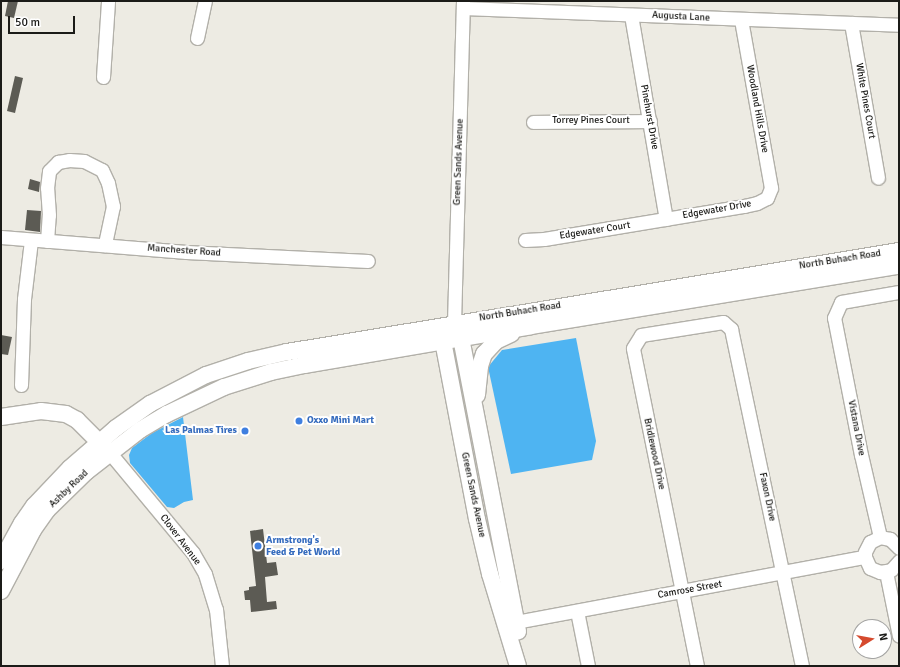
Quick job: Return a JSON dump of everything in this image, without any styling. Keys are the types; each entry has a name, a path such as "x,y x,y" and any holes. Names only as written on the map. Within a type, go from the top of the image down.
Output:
{"main road":[{"name":"North Buhach Road","path":"150,404 206,375 248,361 311,348 454,323 899,251"},
{"name":"North Buhach Road","path":"168,414 224,387 271,372 531,326 899,266"},
{"name":"Green Sands Avenue","path":"454,323 461,338 476,410 524,666"},
{"name":"Green Sands Avenue","path":"454,323 444,341 477,519 490,574 518,666"},
{"path":"476,410 480,366 484,354 496,341 531,326"},
{"path":"271,372 274,365 300,357 311,348"},
{"name":"Ashby Road","path":"1,561 28,526 47,510 86,472 105,448 150,404"},
{"path":"1,417 41,411 66,414 77,420 105,448"},
{"name":"Ashby Road","path":"105,448 168,414"},
{"name":"Ashby Road","path":"1,591 28,526"}],"street":[{"path":"103,77 108,1"},
{"path":"197,38 205,1"},
{"name":"Augusta Lane","path":"463,5 631,15 899,25"},
{"name":"Green Sands Avenue","path":"454,323 463,5"},
{"name":"Pinehurst Drive","path":"631,15 666,219"},
{"name":"Woodland Hills Drive","path":"741,20 771,188 767,198"},
{"name":"White Pines Court","path":"851,23 878,178"},
{"name":"Torrey Pines Court","path":"533,122 650,121"},
{"path":"47,241 49,215 47,188 49,171 58,162 69,160 84,161 102,170 108,183 113,206 105,246"},
{"name":"Edgewater Drive","path":"666,219 744,206 757,203 767,198"},
{"name":"Edgewater Court","path":"524,240 544,240 666,219"},
{"name":"Manchester Road","path":"1,237 186,252 368,261"},
{"path":"21,385 24,299 31,240"},
{"name":"Vistana Drive","path":"880,537 861,455 834,318 841,302 899,292"},
{"name":"Bridlewood Drive","path":"697,666 633,348 641,335 723,322 732,329"},
{"name":"Faxon Drive","path":"732,329 802,666"},
{"name":"Clover Avenue","path":"105,448 193,553 205,574 216,609 222,666"},
{"path":"899,548 890,538 880,537 870,542 865,552 865,558 870,568 880,572 886,572 896,567 899,561"},
{"name":"Camrose Street","path":"516,622 865,558"},
{"path":"886,572 899,636"},
{"path":"577,611 588,666"}],"water":[{"path":"576,338 596,441 592,460 511,474 488,367 502,350"},
{"path":"183,417 193,500 184,502 174,508 167,507 130,463 129,455 132,448 152,433"}],"building":[{"path":"8,1 18,1 14,18 5,16"},
{"path":"15,76 23,78 15,113 7,111"},
{"path":"30,179 40,182 39,192 28,189"},
{"path":"27,210 41,211 40,232 25,230"},
{"path":"1,335 12,337 8,355 1,354"},
{"path":"263,529 267,563 276,562 278,575 265,577 267,602 276,601 277,609 251,612 250,600 245,600 244,591 249,590 249,587 256,586 250,531"}],"place":[{"name":"Oxxo Mini Mart","path":"299,421"},
{"name":"Las Palmas Tires","path":"245,431"},
{"name":"Armstrong's Feed & Pet World","path":"258,546"}]}
